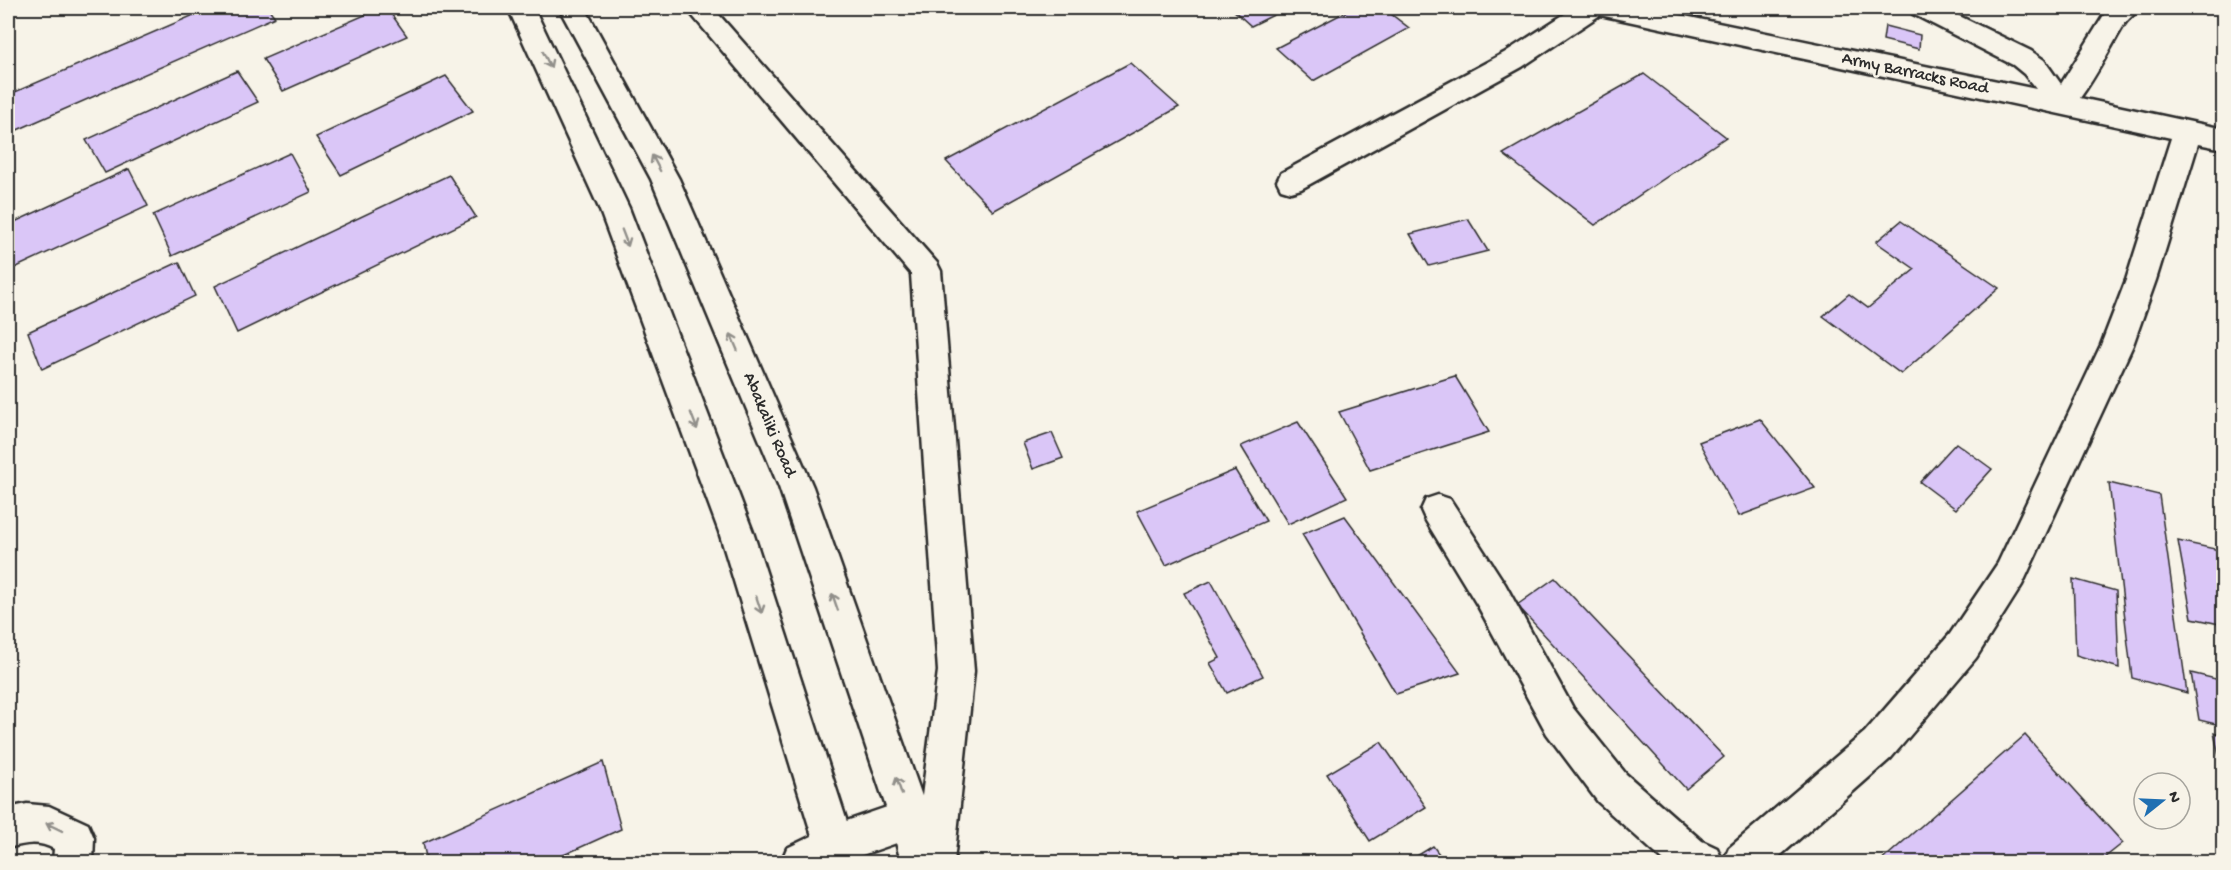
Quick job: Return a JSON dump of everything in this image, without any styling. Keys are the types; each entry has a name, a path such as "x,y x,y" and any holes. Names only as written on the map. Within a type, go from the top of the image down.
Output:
{"street":[{"path":"521,8 614,208 732,521 838,854"},
{"name":"Abakaliki Road","path":"572,8 664,179 796,487 910,819 921,862"},
{"path":"699,8 926,271 956,671 934,862"},
{"path":"1292,181 1513,60 1592,8"},
{"name":"Army Barracks Road","path":"1606,8 2223,139"},
{"path":"1922,8 2022,58 2034,67 2061,104 2083,74 2116,16 2126,8"},
{"path":"1743,862 1878,745 1963,645 2010,574 2116,345 2141,280 2188,130"},
{"path":"1438,510 1492,596 1560,721 1612,788 1689,856 1703,862"},
{"path":"801,862 838,854 910,819"},
{"path":"8,828 19,824 46,823 74,838 73,862"}],"building":[{"path":"210,8 268,8 275,17 8,134 8,95"},
{"path":"381,8 387,8 407,36 283,91 263,59"},
{"path":"1231,8 1288,8 1251,26"},
{"path":"1353,8 1383,8 1409,28 1313,81 1276,48"},
{"path":"1885,26 1920,35 1919,49 1883,40"},
{"path":"1130,63 1179,107 993,211 946,161"},
{"path":"237,71 258,102 105,173 86,140"},
{"path":"1644,74 1726,137 1595,225 1503,154"},
{"path":"446,76 473,111 341,175 316,137"},
{"path":"290,153 311,192 172,256 153,215"},
{"path":"129,169 148,206 8,271 8,225"},
{"path":"449,175 476,217 237,333 215,286"},
{"path":"1468,219 1488,251 1429,266 1410,234"},
{"path":"1901,221 1999,288 1901,374 1823,316 1849,294 1868,308 1915,269 1876,242"},
{"path":"179,262 195,296 42,369 28,332"},
{"path":"1455,376 1489,432 1370,470 1339,412"},
{"path":"1760,419 1815,488 1739,516 1699,442"},
{"path":"1298,422 1347,497 1288,524 1241,446"},
{"path":"1052,433 1063,458 1033,469 1023,443"},
{"path":"1956,443 1992,469 1956,509 1920,482"},
{"path":"1235,470 1266,521 1166,565 1137,511"},
{"path":"2109,483 2159,495 2187,693 2132,678"},
{"path":"1345,516 1460,673 1396,694 1302,534"},
{"path":"2178,541 2224,551 2224,625 2192,618"},
{"path":"1555,578 1724,757 1686,789 1517,605"},
{"path":"2073,579 2116,591 2119,668 2076,655"},
{"path":"1211,581 1263,676 1227,693 1210,663 1220,658 1184,593"},
{"path":"2191,673 2224,681 2224,726 2199,720"},
{"path":"2214,733 2224,735 2224,779"},
{"path":"2025,735 2123,843 2099,862 1880,862"},
{"path":"1381,742 1426,807 1370,841 1327,774"},
{"path":"603,762 621,829 548,862 427,862 423,843"},
{"path":"1433,846 1445,862 1407,862"}]}
